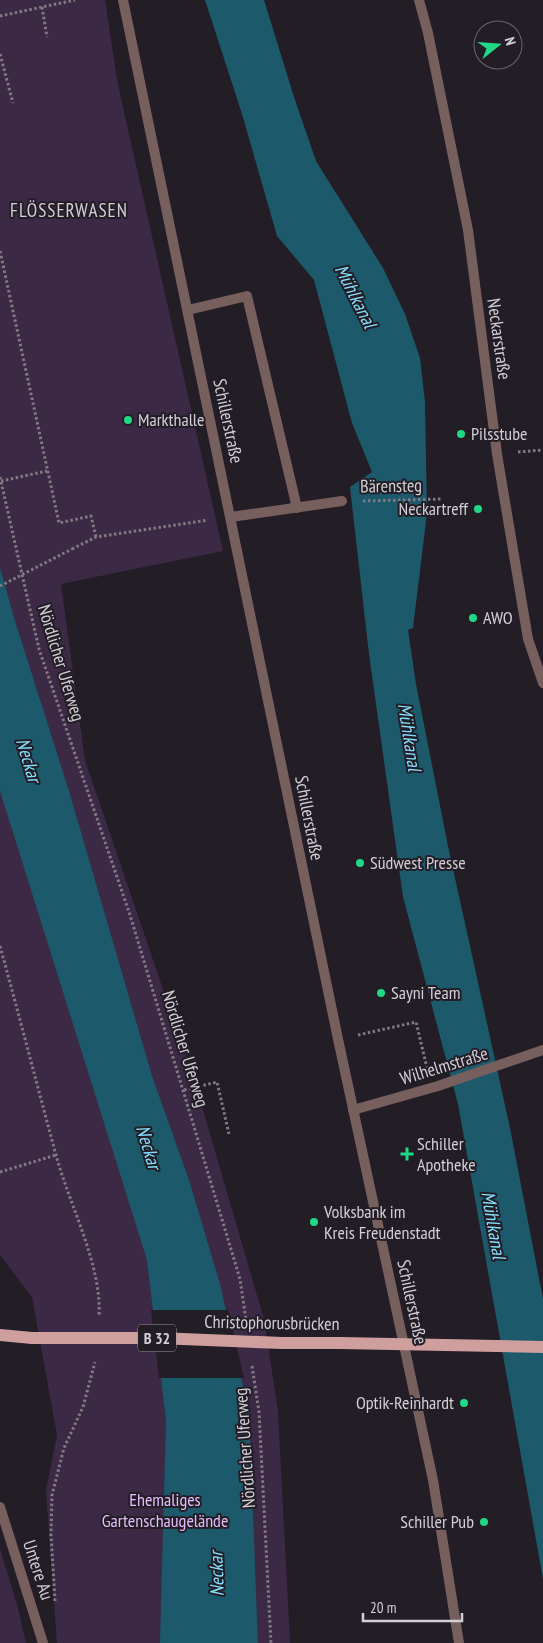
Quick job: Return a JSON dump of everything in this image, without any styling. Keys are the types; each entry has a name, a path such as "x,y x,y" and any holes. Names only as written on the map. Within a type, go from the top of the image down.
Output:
{"main road":[{"name":"Christophorusbrücken","path":"0,1335 32,1338 176,1338 282,1343 543,1347"}],"street":[{"name":"Schillerstraße","path":"124,0 338,1039 433,1480 458,1643"},
{"name":"Neckarstraße","path":"419,0 428,33 468,230 497,454 528,639 543,683"},
{"path":"188,310 247,296 297,508"},
{"path":"231,517 342,501"},
{"name":"Wilhelmstraße","path":"353,1110 434,1087 543,1050"},
{"name":"Untere Au","path":"0,1508 43,1642"}],"path":[{"path":"0,16 75,0"},
{"path":"42,7 47,37"},
{"path":"0,54 13,103"},
{"path":"0,251 59,523 91,516 96,537"},
{"path":"0,481 47,471"},
{"name":"Nördlicher Uferweg","path":"0,477 39,648 130,915 184,1090 240,1279 247,1326"},
{"name":"Bärensteg","path":"342,501 441,499"},
{"path":"0,586 96,537 231,517"},
{"path":"0,946 56,1156 88,1249 100,1300 99,1318"},
{"path":"338,1039 416,1022 434,1087"},
{"path":"184,1090 216,1082 229,1134"},
{"path":"0,1172 56,1156"},
{"path":"43,1642 55,1609 51,1535 52,1495 64,1448 83,1407 97,1354"},
{"name":"Nördlicher Uferweg","path":"252,1364 259,1412 271,1643"}],"green space":[{"name":"Ehemaliges Gartenschaugelände","path":"0,0 105,0 118,85 223,551 61,584 85,760 196,1086 264,1319 278,1411 290,1643 57,1643 46,1490 57,1435 32,1297 0,1255"},
{"path":"0,1549 17,1604 26,1643 0,1643"}],"water":[{"name":"Mühlkanal","path":"205,0 264,0 316,161 383,268 405,314 420,358 425,402 427,513 413,628 408,630 416,684 448,846 510,1128 543,1299 543,1579 458,1104 403,897 369,654 350,487 372,472 352,423 314,280 277,236 242,114"},
{"name":"Neckar","path":"0,568 69,791 152,1076 189,1180 220,1284 249,1413 258,1643 160,1643 166,1420 147,1260 0,791"}],"pier":[{"path":"151,1310 228,1310 244,1378 159,1378"}],"place":[{"name":"Markthalle","path":"128,420"},
{"name":"Pilsstube","path":"461,434"},
{"name":"Neckartreff","path":"478,509"},
{"name":"AWO","path":"473,618"},
{"name":"Südwest Presse","path":"360,863"},
{"name":"Sayni Team","path":"381,993"},
{"name":"Schiller Apotheke","path":"407,1154"},
{"name":"Volksbank im Kreis Freudenstadt","path":"314,1222"},
{"name":"Optik-Reinhardt","path":"464,1403"},
{"name":"Schiller Pub","path":"484,1522"}],"district":[{"name":"FLÖSSERWASEN","path":"69,210"}]}
